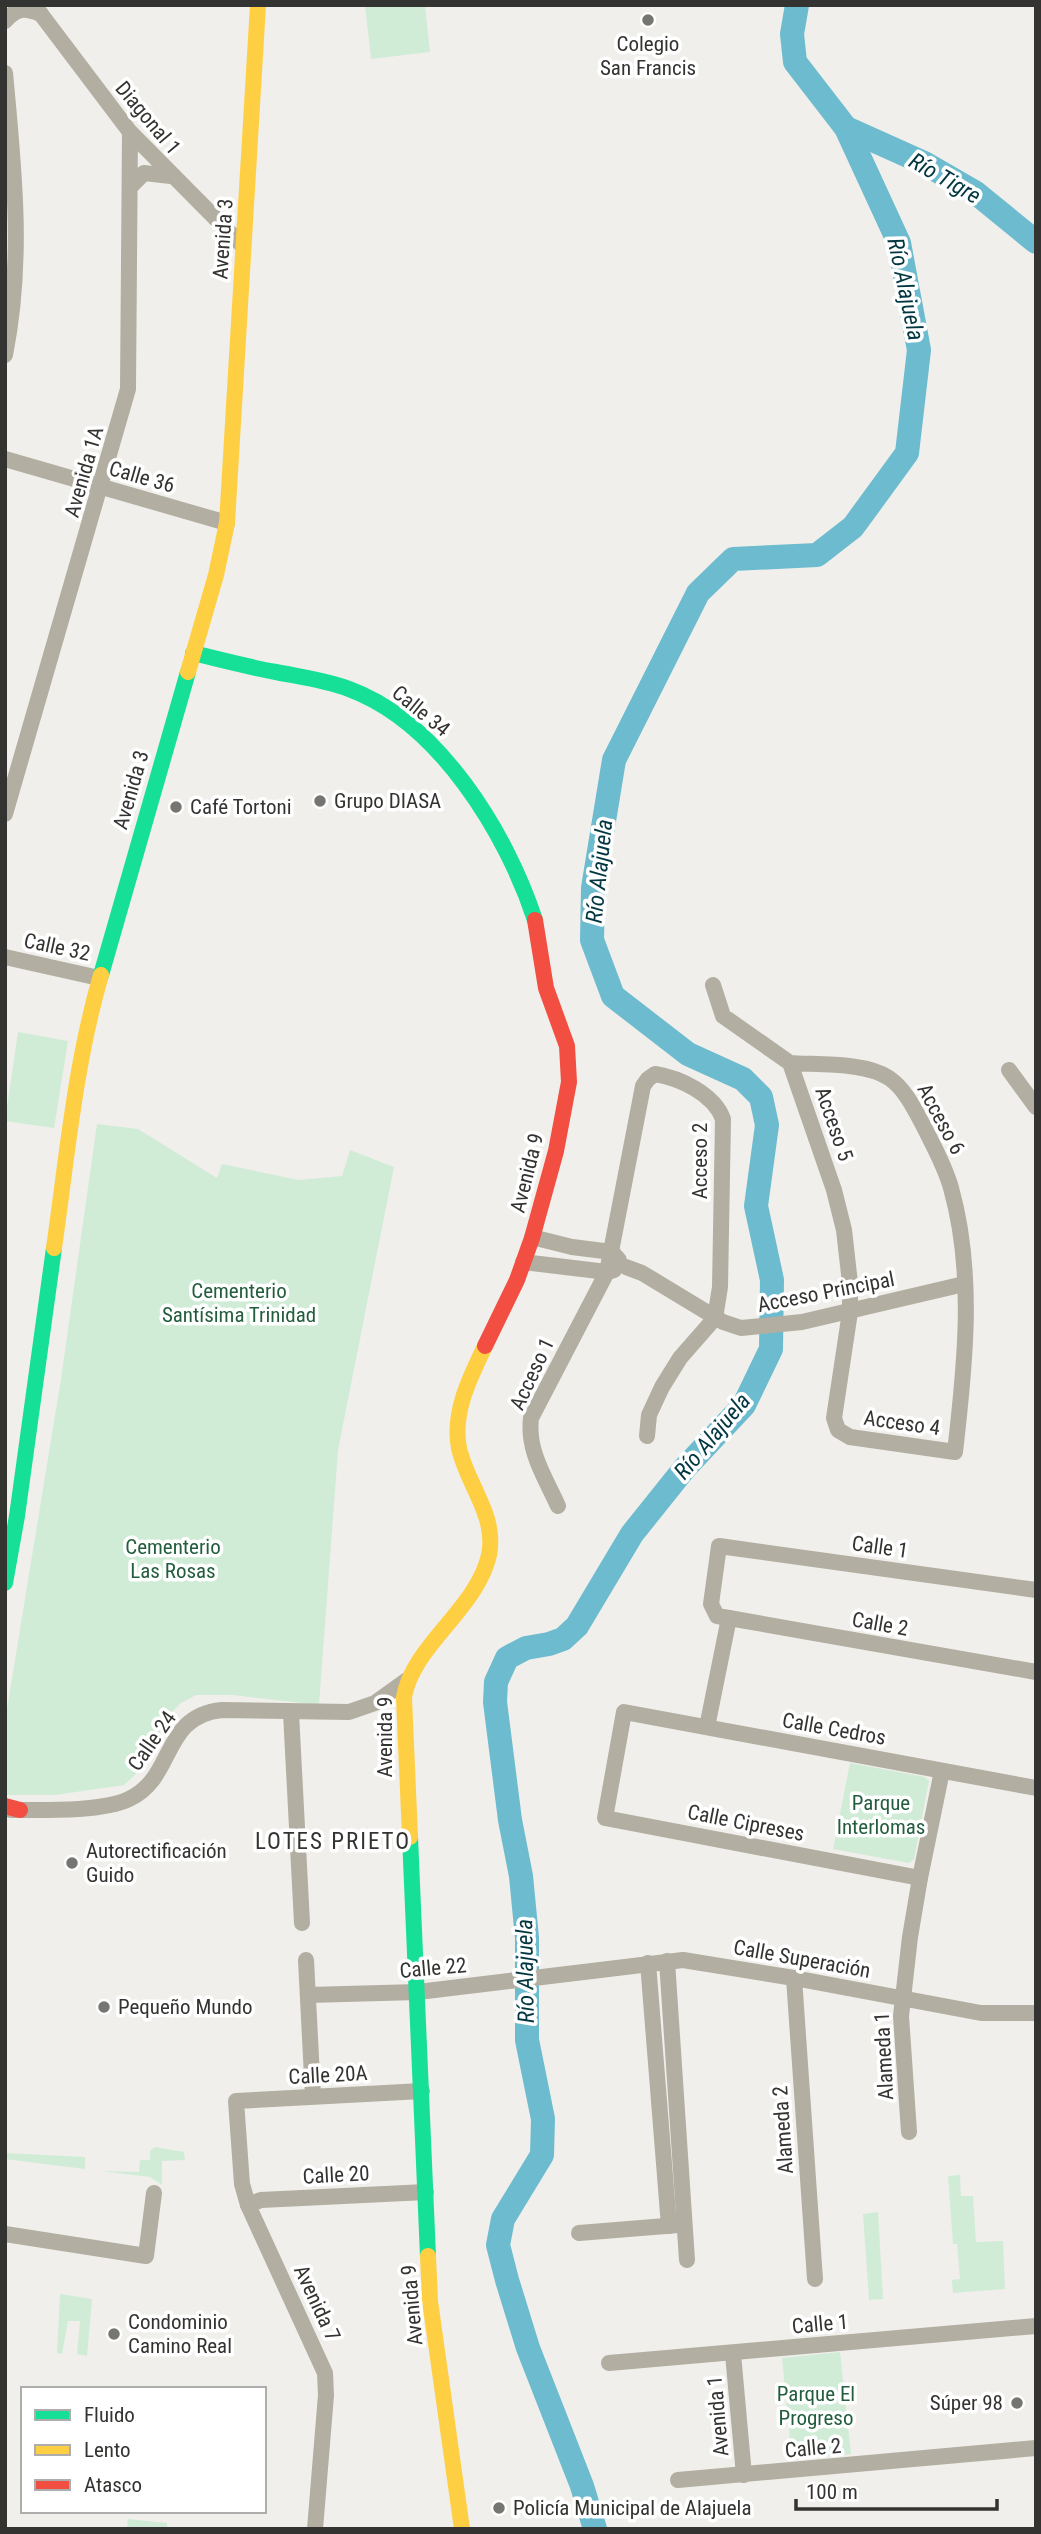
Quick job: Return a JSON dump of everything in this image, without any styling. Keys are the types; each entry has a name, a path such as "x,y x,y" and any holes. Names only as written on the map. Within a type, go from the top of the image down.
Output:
{"street":[{"name":"Avenida 3","path":"5,1583 11,1516 76,1090 99,978 216,575 227,523 258,5"},
{"path":"5,21 13,12 24,9 38,10"},
{"name":"Diagonal 1","path":"38,10 130,132 243,246"},
{"path":"5,73 17,258 14,304 5,355"},
{"name":"Avenida 1A","path":"5,814 128,389 130,132"},
{"path":"130,187 144,173 171,176"},
{"name":"Calle 36","path":"5,459 227,523"},
{"name":"Calle 34","path":"193,653 344,686 388,707 409,723 445,759 470,793 500,841 534,916"},
{"name":"Avenida 9","path":"462,2529 430,2301 404,1697 407,1680 484,1571 489,1556 489,1522 462,1462 456,1430 464,1395 523,1262 540,1213 565,1107 570,1070 566,1042 546,989 534,916"},
{"name":"Calle 32","path":"5,957 99,978"},
{"path":"713,985 723,1016 790,1063"},
{"name":"Acceso 6","path":"790,1063 869,1070 887,1076 901,1087 936,1150 951,1186 961,1237 964,1284"},
{"name":"Acceso 5","path":"790,1063 834,1190 844,1230 850,1283 850,1312"},
{"path":"1009,1070 1036,1107"},
{"name":"Acceso 2","path":"609,1263 643,1086 655,1074 667,1076 708,1097 718,1105 723,1119 720,1287 715,1318"},
{"name":"Acceso Principal","path":"531,1237 572,1247 609,1263 642,1273 732,1326 753,1328 802,1322 964,1284"},
{"name":"Acceso Principal","path":"523,1262 609,1263"},
{"name":"Acceso 1","path":"558,1506 531,1447 531,1418 609,1263"},
{"name":"Acceso 4","path":"850,1312 834,1418 838,1430 850,1437 956,1452 966,1354 964,1284"},
{"path":"647,1436 649,1415 662,1387 680,1358 715,1318"},
{"name":"Calle 1","path":"723,1617 711,1604 719,1546 1036,1590"},
{"path":"707,1727 723,1617"},
{"name":"Calle 2","path":"723,1617 1036,1672"},
{"name":"Calle 24","path":"9,1810 109,1805 131,1798 145,1787 156,1773 177,1734 188,1721 202,1713 222,1710 341,1714 375,1703 407,1680"},
{"path":"375,1703 387,1701 392,1704 403,1720"},
{"name":"Calle Cedros","path":"605,1818 624,1712 1036,1788"},
{"path":"291,1713 302,1923"},
{"name":"Alameda 1","path":"909,2132 901,2016 910,1937 942,1771"},
{"name":"Calle Cipreses","path":"605,1818 920,1878"},
{"path":"306,1960 313,2096"},
{"path":"667,1961 677,2225"},
{"name":"Calle Superación","path":"561,1976 648,1963 698,1961 981,2013 1036,2013"},
{"path":"648,1963 677,2225 687,2260"},
{"name":"Calle 22","path":"308,1995 418,1992 561,1976"},
{"name":"Alameda 2","path":"794,1978 815,2278"},
{"name":"Calle 20A","path":"236,2101 422,2091"},
{"name":"Avenida 7","path":"236,2101 242,2184 248,2205 325,2373 326,2395 314,2529"},
{"name":"Calle 20","path":"248,2205 261,2200 426,2192"},
{"path":"5,2234 146,2256 154,2193"},
{"path":"579,2233 677,2225"},
{"name":"Calle 1","path":"609,2363 1036,2326"},
{"name":"Avenida 1","path":"733,2354 744,2476"},
{"name":"Calle 2","path":"678,2480 1036,2448"}],"green space":[{"path":"365,5 425,5 430,52 371,59"},
{"path":"18,1032 68,1041 54,1128 5,1121"},
{"path":"97,1124 138,1129 217,1178 222,1164 299,1180 342,1176 350,1150 394,1167 338,1450 319,1705 232,1695 196,1695 181,1703 167,1717 150,1756 124,1785 55,1795 6,1795 5,1721 61,1379"},
{"name":"Parque Interlomas","path":"850,1763 925,1777 929,1781 914,1859 909,1863 833,1849"},
{"path":"155,2147 184,2152 185,2160 162,2161 162,2185 150,2177 101,2171 139,2172 140,2160 150,2160 150,2151"},
{"path":"5,2153 85,2157 85,2169 5,2159"},
{"path":"960,2175 961,2196 973,2196 976,2242 1003,2241 1005,2289 953,2293 952,2280 960,2279 957,2244 953,2244 948,2176"},
{"path":"878,2212 883,2299 869,2300 863,2214"},
{"path":"60,2294 92,2299 87,2356 77,2354 80,2321 68,2321 62,2354 57,2353"},
{"name":"Parque El Progreso","path":"840,2352 851,2454 792,2460 782,2358"},
{"path":"128,2519 167,2523 167,2529 127,2529"}],"waterway":[{"name":"Río Alajuela","path":"595,2529 582,2486 528,2348 498,2245 503,2219 542,2155 543,2119 527,2040 527,1938 521,1876 510,1820 495,1702 496,1682 507,1658 526,1648 563,1639 577,1626 632,1534 684,1469 744,1405 771,1349 772,1280 756,1206 767,1125 761,1097 743,1079 688,1054 613,996 592,940 593,888 614,760 698,593 733,559 817,555 853,527 907,453 919,350 899,243 846,128 795,62 792,34 797,5"},
{"name":"Río Tigre","path":"846,128 924,163 976,193 1036,242"}],"traffic: fast":[{"path":"193,653 349,689 382,705 412,727 440,754 488,818 507,852 535,920"},
{"path":"101,975 188,672"},
{"path":"5,1583 17,1516 54,1248"},
{"path":"410,1837 428,2256"}],"traffic: slow":[{"path":"188,672 216,575 227,523 258,5"},
{"path":"54,1248 78,1076 101,975"},
{"path":"410,1837 404,1697 419,1660 472,1593 489,1555 489,1527 463,1462 457,1435 464,1395 485,1346"},
{"path":"428,2256 430,2301 462,2529"}],"traffic: jam":[{"path":"485,1346 517,1280 532,1238 556,1151 569,1082 567,1046 546,988 535,920"},
{"path":"5,1806 20,1810"}],"place":[{"name":"Colegio San Francis","path":"648,20"},
{"name":"Grupo DIASA","path":"320,801"},
{"name":"Café Tortoni","path":"176,807"},
{"name":"Autorectificación Guido","path":"72,1863"},
{"name":"Pequeño Mundo","path":"104,2007"},
{"name":"Condominio Camino Real","path":"114,2334"},
{"name":"Súper 98","path":"1017,2403"},
{"name":"Policía Municipal de Alajuela","path":"499,2508"}],"district":[{"name":"LOTES PRIETO","path":"333,1841"}],"park label":[{"name":"Cementerio Santísima Trinidad","path":"239,1303"},
{"name":"Cementerio Las Rosas","path":"173,1559"}]}
